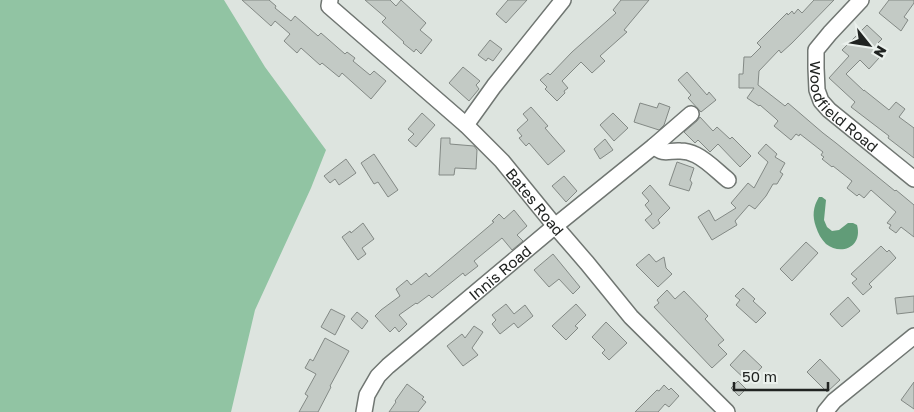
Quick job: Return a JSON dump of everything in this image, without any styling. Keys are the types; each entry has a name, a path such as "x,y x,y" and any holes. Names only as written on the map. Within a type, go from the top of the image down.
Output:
{"street":[{"path":"466,124 563,0"},
{"name":"Woodfield Road","path":"861,0 816,50 818,90 821,101 829,110 914,179"},
{"name":"Bates Road","path":"330,3 466,124 502,161 631,317 727,412"},
{"name":"Innis Road","path":"364,412 367,395 378,376 388,366 691,114"},
{"path":"654,146 658,151 667,153 681,150 696,155 728,180"},
{"path":"825,412 834,401 914,336"}],"shaded area":[{"path":"0,0 224,0 265,67 326,150 311,188 255,310 231,412 0,412"},
{"path":"819,197 826,200 824,220 827,227 832,231 839,230 848,223 857,225 858,233 854,244 844,249 832,248 820,236 814,215 815,204"}],"building":[{"path":"242,0 269,0 276,6 275,8 291,21 295,16 318,36 321,33 345,54 347,52 355,58 353,61 370,75 374,71 386,81 371,99 342,73 339,77 322,63 320,65 301,48 297,53 284,41 290,34 275,21 271,26"},
{"path":"365,0 390,0 396,6 401,0 426,23 420,30 432,40 421,54 416,49 414,52 382,22 386,18"},
{"path":"508,0 527,0 506,23 496,14"},
{"path":"621,0 649,0 624,30 627,32 600,56 605,61 592,73 581,62 562,81 568,88 557,101 545,89 547,87 540,80 548,73 550,75 572,52 616,13 613,10"},
{"path":"814,0 834,0 792,43 781,53 779,50 759,71 758,85 785,106 788,103 914,205 914,237 901,227 896,233 889,228 891,225 887,223 896,212 871,190 864,198 859,194 857,196 847,188 852,181 822,159 824,157 821,155 823,152 800,134 799,136 796,134 791,140 774,126 778,121 760,105 747,98 754,88 739,88 739,74 743,74 744,57 751,57 761,47 757,43 787,13 788,15 792,11 794,14 798,9 802,13"},
{"path":"889,0 914,0 914,3 904,17 908,20 901,31 879,13"},
{"path":"867,25 882,39 877,44 880,47 874,53 879,58 869,69 860,60 846,74 889,110 896,102 905,109 899,117 914,128 914,158 851,107 855,102 829,78 849,56 842,50"},
{"path":"490,40 502,49 493,61 488,58 486,61 478,55"},
{"path":"463,67 480,81 476,85 479,89 469,101 449,83"},
{"path":"687,72 707,95 709,92 716,100 701,112 688,98 691,95 678,80"},
{"path":"640,103 657,108 659,103 670,107 664,125 659,130 634,122"},
{"path":"531,107 548,126 545,128 565,151 548,165 529,143 526,146 519,138 522,136 517,130 528,120 523,114"},
{"path":"422,113 435,125 416,147 408,140 414,134 408,129"},
{"path":"613,113 628,128 614,141 600,125"},
{"path":"700,117 713,131 717,127 730,139 732,137 751,156 740,167 718,144 710,152 698,140 695,143 684,132"},
{"path":"441,138 450,138 450,144 474,146 477,150 476,169 455,168 454,175 439,175"},
{"path":"605,139 613,150 600,159 594,149"},
{"path":"766,144 777,154 775,157 785,163 780,172 783,174 777,184 773,184 755,209 749,205 735,221 737,225 712,240 698,217 709,210 715,221 736,208 731,203 748,183 754,188 768,162 758,153"},
{"path":"374,154 398,190 388,197 378,182 374,184 361,163"},
{"path":"346,159 356,173 339,185 335,179 330,183 324,176"},
{"path":"677,162 694,168 689,191 669,185"},
{"path":"564,176 577,191 566,202 552,186"},
{"path":"650,185 670,208 658,220 660,223 653,229 645,220 652,214 645,205 649,201 642,193"},
{"path":"514,210 527,226 517,235 523,241 512,250 502,238 474,261 478,266 465,276 463,273 432,298 429,295 399,315 407,324 399,332 395,327 390,332 375,316 400,296 396,289 407,280 411,285 426,273 429,277 494,222 492,221 499,214 504,219"},
{"path":"363,223 374,239 362,248 366,254 358,260 342,237 350,231 351,233"},
{"path":"806,242 818,253 792,281 780,269"},
{"path":"881,246 887,252 889,250 896,258 869,284 872,287 863,295 852,283 857,279 851,274"},
{"path":"553,254 580,287 573,294 559,279 549,287 534,270"},
{"path":"649,254 656,262 664,257 666,268 672,274 658,287 636,265"},
{"path":"743,288 766,313 756,323 736,305 740,300 735,296"},
{"path":"667,290 675,299 684,291 708,316 705,319 724,340 718,345 727,354 712,368 654,307 659,303 657,300"},
{"path":"914,296 914,312 897,314 895,298"},
{"path":"848,297 860,311 842,327 830,314"},
{"path":"506,304 514,314 525,305 533,316 518,328 514,323 500,334 492,324 496,320 492,315"},
{"path":"576,304 586,315 575,326 578,328 566,340 552,326"},
{"path":"331,309 345,316 335,335 321,327"},
{"path":"357,312 368,321 362,329 351,319"},
{"path":"606,322 627,343 609,360 602,353 605,350 592,337"},
{"path":"474,326 483,332 472,348 478,355 463,366 447,346 462,334 465,338"},
{"path":"325,338 349,351 318,412 299,412 308,396 305,394 316,374 305,368 310,359 313,361"},
{"path":"744,350 762,367 748,382 730,365"},
{"path":"820,359 840,380 827,392 807,372"},
{"path":"738,381 746,389 739,396 731,388"},
{"path":"914,382 914,409 901,400"},
{"path":"407,384 424,397 422,399 426,402 418,412 389,412 395,401"},
{"path":"664,385 669,390 671,388 679,396 669,407 665,404 658,412 635,412 657,390 659,391"}]}
